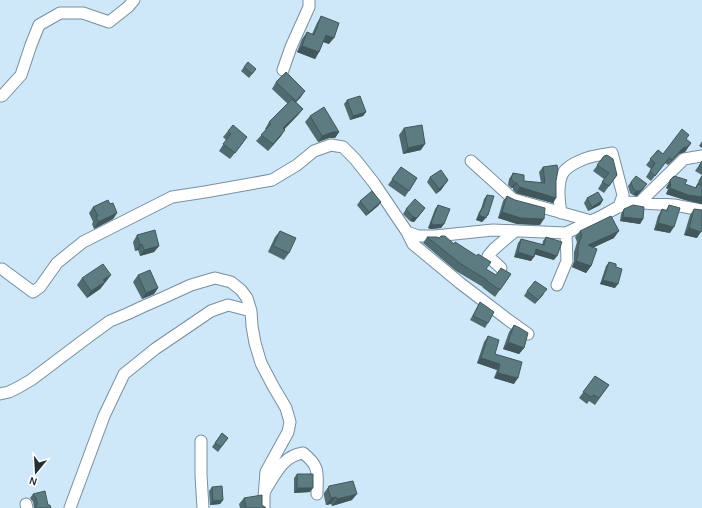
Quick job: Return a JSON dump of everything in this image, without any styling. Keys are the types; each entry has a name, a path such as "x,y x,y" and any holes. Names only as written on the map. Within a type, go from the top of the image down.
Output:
{"street":[{"path":"0,96 2,96 21,75 39,25 60,12 83,13 109,22 128,7 134,0"},
{"path":"283,70 291,47 309,7 310,0"},
{"path":"2,268 32,292 40,287 58,263 83,242 172,197 272,180 297,165 314,151 331,145 343,147 355,159 374,182 407,232 413,244 460,283 528,334"},
{"path":"561,213 559,201 560,182 562,174 567,168 590,157 612,153 623,195 619,207"},
{"path":"639,203 684,159 702,156"},
{"path":"470,161 513,199 591,221"},
{"path":"407,232 418,236 435,236 493,230 566,233 627,202 674,205 702,210"},
{"path":"501,268 488,256 515,231"},
{"path":"556,285 567,261 566,233"},
{"path":"0,394 9,392 31,380 110,321 191,285 215,278 231,282 241,290 247,298 251,311 255,343 261,363 272,386 286,408 290,422 288,432 266,472 264,508"},
{"path":"70,508 104,416 124,374 154,349 212,311 228,305 251,311"},
{"path":"201,441 203,508"},
{"path":"265,491 284,462 295,454 303,453 311,459 317,470 317,494"}],"building":[{"path":"321,16 339,23 334,38 326,35 319,52 302,46 307,32 314,35"},
{"path":"248,62 256,69 252,74 244,67"},
{"path":"286,72 305,91 296,101 276,82"},
{"path":"360,96 366,112 353,116 347,100"},
{"path":"292,99 303,109 283,128 285,130 273,144 261,135 271,124 269,122"},
{"path":"324,107 339,132 333,132 322,136 310,116"},
{"path":"233,125 247,137 235,153 223,144 231,134 228,131"},
{"path":"422,125 425,144 408,148 404,128"},
{"path":"682,129 689,135 686,139 691,143 689,146 683,148 672,160 669,158 655,176 650,171 655,163 650,159 658,150 663,154"},
{"path":"607,155 613,159 617,175 609,186 602,182 609,173 597,165 604,156"},
{"path":"702,161 702,168 699,166"},
{"path":"557,165 556,198 520,187 511,179 513,173 524,175 524,181 545,183 543,167"},
{"path":"401,167 417,178 409,191 392,179"},
{"path":"441,170 448,180 439,189 430,177"},
{"path":"636,176 647,184 640,191 636,191 633,188 631,182"},
{"path":"674,176 687,180 685,184 696,188 698,184 702,185 702,197 688,195 670,188 670,180"},
{"path":"702,176 702,183 699,181"},
{"path":"372,191 381,202 369,212 360,201"},
{"path":"598,192 603,200 592,207 587,198"},
{"path":"487,195 494,196 486,218 479,215"},
{"path":"507,196 515,200 545,208 544,219 521,218 502,212"},
{"path":"415,199 425,208 417,218 413,217 406,209"},
{"path":"108,200 110,204 113,203 117,213 98,222 96,217 98,216 93,207"},
{"path":"438,205 450,209 444,224 434,225 431,223"},
{"path":"633,205 644,207 643,219 623,217 624,209"},
{"path":"669,205 680,208 674,227 658,223 662,209 667,211"},
{"path":"694,209 702,210 701,232 689,228"},
{"path":"611,216 619,231 588,245 597,249 591,266 576,261 578,246 582,235 580,231"},
{"path":"155,230 159,246 144,250 142,244 140,245 137,235"},
{"path":"280,231 296,238 289,253 273,246"},
{"path":"441,236 445,236 454,244 455,242 477,256 478,254 491,262 486,269 496,275 501,268 511,274 500,290 461,264 427,237 439,238"},
{"path":"546,237 562,242 557,256 536,249 534,257 518,252 521,239 544,245"},
{"path":"609,262 616,264 616,267 622,269 618,284 603,280"},
{"path":"103,264 111,275 103,280 105,282 91,291 82,278"},
{"path":"150,270 158,288 146,293 138,275"},
{"path":"535,281 547,289 538,300 527,291"},
{"path":"480,302 494,312 488,323 473,316"},
{"path":"514,325 528,333 524,348 508,342"},
{"path":"488,336 499,340 495,354 522,362 518,378 498,373 500,364 481,358"},
{"path":"595,376 609,385 599,398 594,395 591,397 583,392"},
{"path":"222,433 228,438 221,447 215,443"},
{"path":"297,474 313,474 313,488 297,488"},
{"path":"353,481 357,494 337,499 336,497 331,498 328,489 329,486"},
{"path":"222,486 223,500 213,501 212,487"},
{"path":"45,491 48,505 50,505 51,508 35,508 37,502 33,494"},
{"path":"262,495 262,505 266,508 246,508 244,498"}]}
